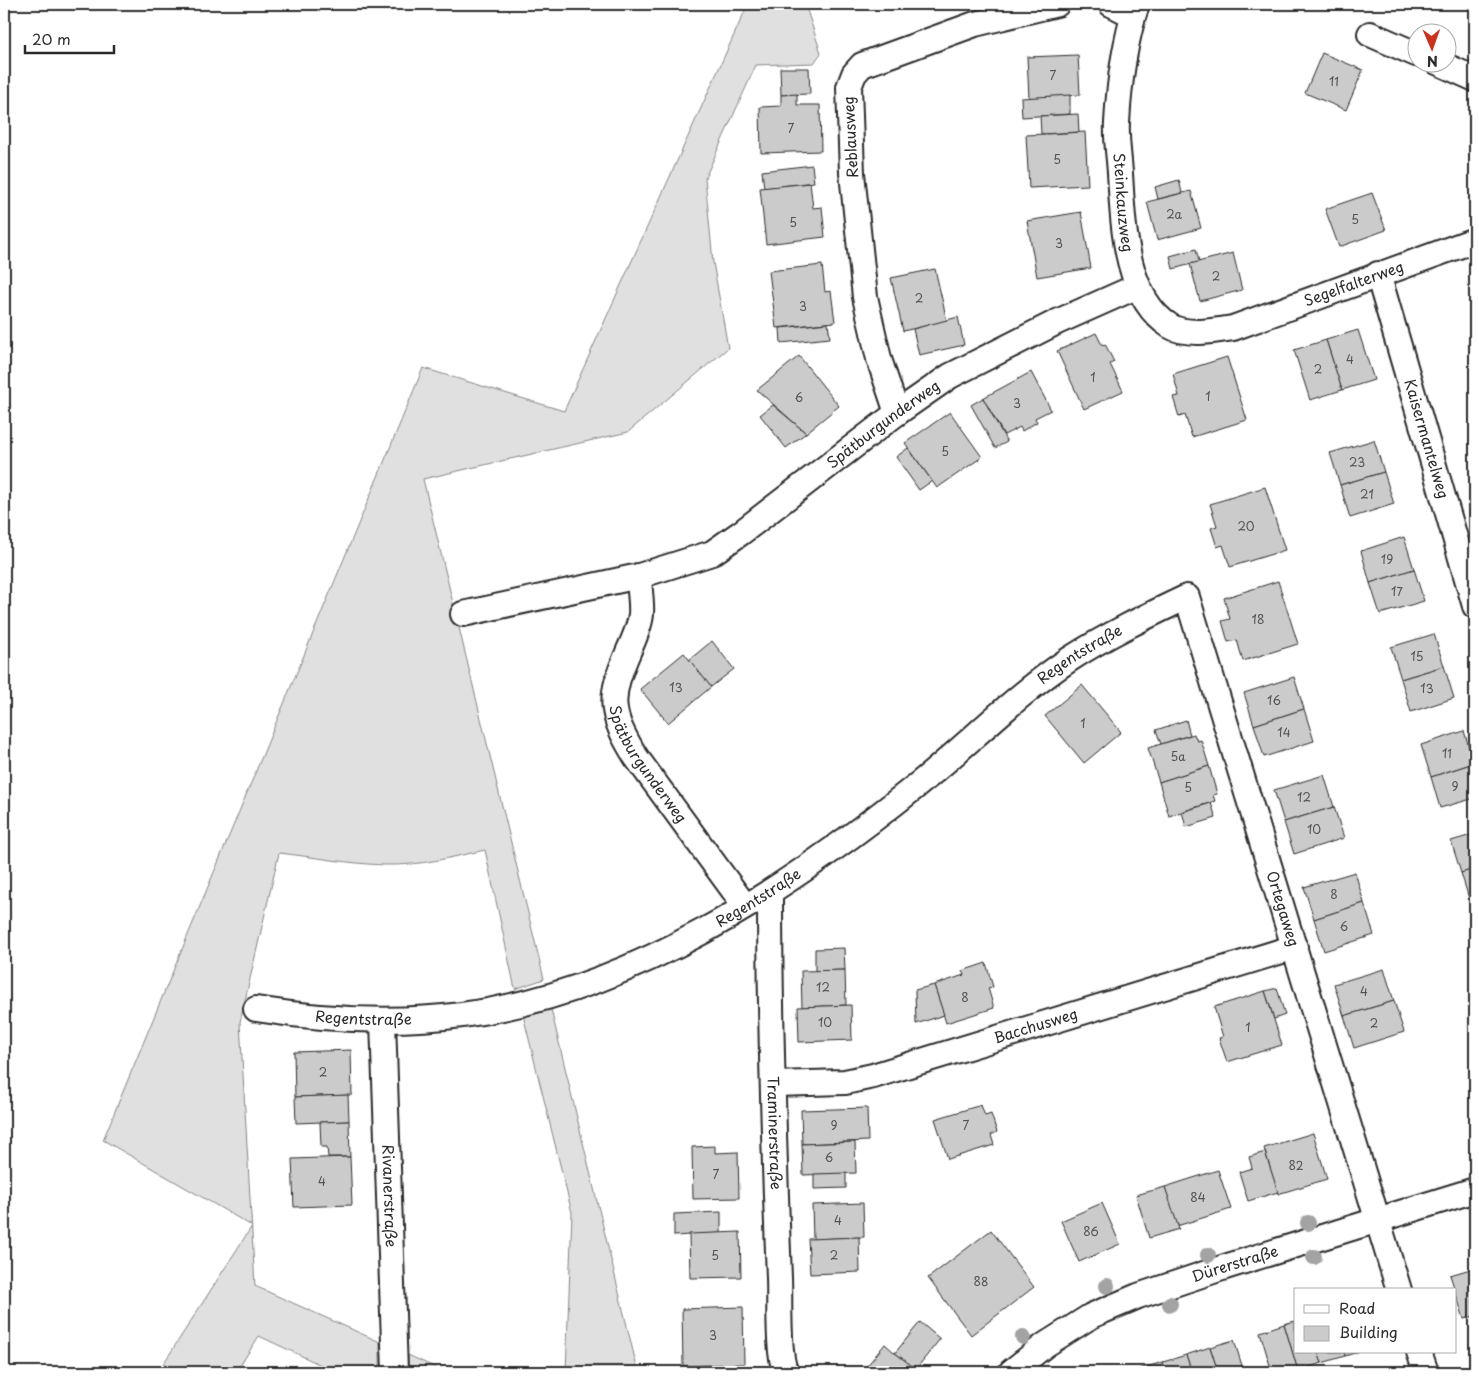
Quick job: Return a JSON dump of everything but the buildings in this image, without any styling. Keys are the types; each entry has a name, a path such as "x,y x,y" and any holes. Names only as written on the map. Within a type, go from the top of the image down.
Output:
{"street":[{"name":"Reblausweg","path":"897,413 879,358 865,297 852,173 848,87 854,74 862,65 975,24 1057,4"},
{"path":"1111,4 1135,10"},
{"name":"Steinkauzweg","path":"1135,10 1124,63 1117,124 1125,234 1132,272 1146,302 1170,327 1203,334 1233,328"},
{"path":"1370,34 1406,50"},
{"path":"1456,70 1475,79"},
{"name":"Segelfalterweg","path":"1233,328 1475,240"},
{"name":"Kaisermantelweg","path":"1378,274 1468,558 1475,606"},
{"name":"Spätburgunderweg","path":"463,614 639,576 712,553 750,527 897,413 950,376 1057,322 1138,286"},
{"name":"Spätburgunderweg","path":"639,576 641,615 636,634 618,675 613,708 622,734 636,757 745,906"},
{"name":"Regentstraße","path":"256,1009 311,1018 383,1021 463,1015 552,996 625,970 770,893 917,786 997,715 1070,660 1131,624 1187,598"},
{"name":"Ortegaweg","path":"1187,598 1398,1288"},
{"name":"Traminerstraße","path":"770,893 770,1006 782,1353 786,1372"},
{"name":"Bacchusweg","path":"774,1084 845,1082 873,1076 1295,947"},
{"name":"Rivanerstraße","path":"383,1021 394,1372"},
{"name":"Dürerstraße","path":"1011,1372 1045,1345 1091,1316 1138,1296 1475,1190"},
{"path":"1421,1354 1426,1372"}],"shaded area":[{"path":"748,4 805,4 821,53 814,63 756,65 705,178 713,262 728,348 628,432 423,479 544,979 515,989 485,850 436,860 398,865 359,863 279,853 240,1022 252,1226 103,1140 423,368 564,411"},
{"path":"550,1005 638,1372 566,1372 572,1213 523,1015"},
{"path":"252,1227 255,1286 380,1342 380,1372 336,1372 259,1336 236,1372 158,1372"},
{"path":"408,1355 445,1372 409,1372"}]}
